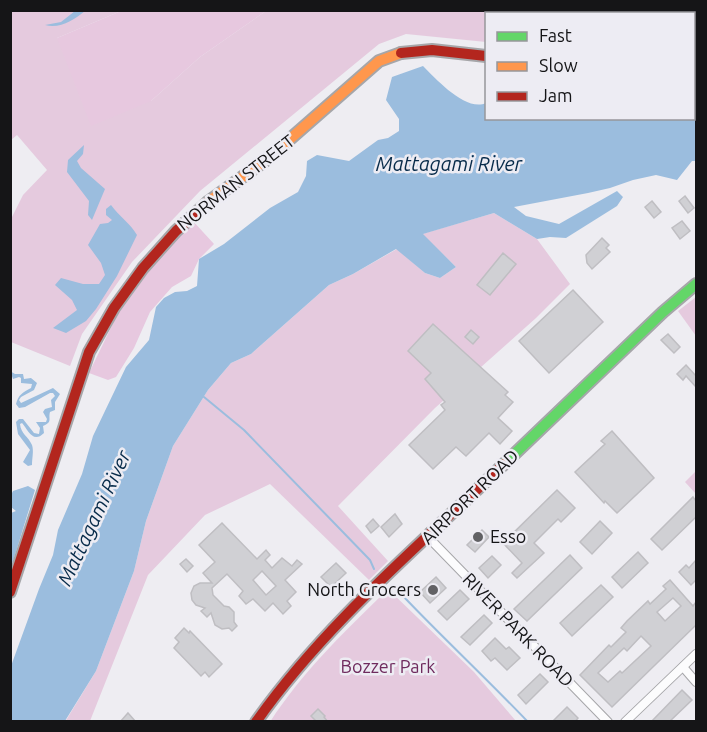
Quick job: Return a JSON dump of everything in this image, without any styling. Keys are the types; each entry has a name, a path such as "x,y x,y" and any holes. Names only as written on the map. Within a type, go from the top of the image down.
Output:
{"street":[{"name":"NORMAN STREET","path":"10,592 89,352 104,321 145,263 179,226 216,195 288,142 379,61 396,53 413,49 444,49 485,56"},
{"name":"AIRPORT ROAD","path":"256,722 278,691 323,638 636,337 696,284"},
{"name":"RIVER PARK ROAD","path":"429,538 608,722"},
{"path":"625,722 696,654"},
{"path":"682,667 696,682"}],"green space":[{"path":"11,11 121,11 57,38 151,101 200,57 266,11 696,11 695,24 695,12 485,12 485,42 406,34 379,44 200,191 132,262 82,334 70,366 11,342 11,219 23,195 47,170 17,135 11,140"},
{"path":"494,213 537,239 570,284 536,318 435,408 338,506 388,561 369,580 270,484 205,515 148,575 90,721 65,722 96,671 134,571 146,521 173,446 208,390 231,363 251,354 329,285 397,249 425,273 440,278 456,267 422,234"},
{"path":"696,297 696,336 678,311"},
{"path":"696,471 696,494 685,482"},
{"name":"Bozzer Park","path":"390,591 474,672 516,721 270,722 322,655 382,595"}],"shaded area":[{"path":"121,11 266,11 200,57 151,101 91,126 57,38"},
{"path":"192,220 214,244 199,259 191,276 172,287 150,312 134,348 116,377 108,380 89,373 119,311 161,251"}],"water":[{"path":"75,11 85,11 61,25 45,25 61,22"},
{"name":"Mattagami River","path":"696,51 696,161 692,161 677,180 656,175 588,193 514,207 526,216 559,224 617,191 623,197 617,206 566,238 537,239 494,213 423,234 456,267 440,278 425,273 396,249 329,285 251,354 231,363 208,390 173,446 146,521 134,571 96,671 65,721 11,721 11,666 53,555 58,530 82,474 93,436 126,367 149,340 156,307 164,298 175,292 187,291 197,286 199,259 224,244 270,208 298,192 306,176 307,161 317,155 349,161 378,140 388,138 399,131 399,119 386,100 392,77 423,66 452,93 478,105 485,103 485,120 695,120"},
{"path":"84,145 83,154 77,161 81,168 105,189 92,220 88,215 89,201 67,172 68,160"},
{"path":"111,205 137,235 117,276 86,321 66,333 53,328 77,310 72,300 55,285 61,278 83,284 99,284 105,275 101,263 88,245 100,224 112,220 106,215 106,209"},
{"path":"10,371 23,374 24,379 31,378 37,383 34,390 21,397 19,400 21,403 53,388 60,394 55,402 55,410 50,412 49,422 43,426 44,433 40,436 34,437 22,423 20,424 33,447 32,465 28,466 23,462 30,450 18,434 16,422 23,419 34,433 39,434 40,428 36,422 46,422 47,419 43,412 52,407 51,400 55,396 50,393 19,408 16,404 18,398 31,388 32,384 21,383 19,377 13,379"},
{"path":"28,486 35,490 11,568 11,513 16,511 11,507 11,495 13,491"}],"building":[{"path":"685,196 694,208 688,213 679,201"},
{"path":"652,201 661,212 654,218 645,207"},
{"path":"682,221 690,231 680,239 672,228"},
{"path":"602,238 609,245 606,248 610,252 592,269 587,263 586,255"},
{"path":"503,253 516,264 490,295 477,285"},
{"path":"573,290 603,322 549,373 519,341"},
{"path":"433,324 508,392 505,395 513,402 498,418 512,431 500,444 489,433 466,456 456,447 433,469 409,445 445,410 441,405 445,402 425,379 431,373 408,351"},
{"path":"471,330 479,337 473,344 465,337"},
{"path":"668,334 680,347 674,353 661,340"},
{"path":"686,365 696,376 696,387 686,376 683,380 677,374"},
{"path":"612,431 654,478 617,513 605,501 604,503 575,472 605,444 601,441"},
{"path":"557,490 575,508 561,522 558,519 534,543 544,553 517,578 512,573 522,563 503,543"},
{"path":"693,497 696,501 696,517 662,550 651,539"},
{"path":"395,514 402,524 389,537 381,527"},
{"path":"373,519 379,526 371,533 366,526"},
{"path":"600,521 612,533 592,554 580,542"},
{"path":"222,523 257,559 266,550 270,555 265,560 272,568 282,558 292,566 297,560 302,564 285,580 296,592 287,601 291,606 283,614 273,603 265,611 253,599 246,604 239,596 243,591 227,574 212,588 213,595 234,612 234,622 237,626 232,631 229,628 222,629 215,625 211,613 207,617 201,611 205,608 196,605 192,600 191,593 194,586 200,583 212,583 203,573 215,562 199,545","holes":["262,571 276,586 266,595 253,580"]},
{"path":"482,530 489,537 475,552 467,545"},
{"path":"638,552 648,563 622,588 612,577"},
{"path":"570,555 582,568 527,621 514,609"},
{"path":"492,556 501,565 488,578 479,568"},
{"path":"186,559 193,566 187,572 180,564"},
{"path":"696,560 696,580 691,585 679,572 686,565 689,568"},
{"path":"336,563 346,573 331,587 321,577"},
{"name":"North Grocers","path":"436,577 446,588 430,603 420,592"},
{"path":"670,580 693,606 696,602 696,625 612,707 580,675 609,645 611,647 626,632 621,628 648,601 650,604 666,589 663,586","holes":["673,598 681,606 665,621 657,612","641,636 651,646 622,673 620,671 608,682 598,673 624,648 627,651"]},
{"path":"601,585 613,597 572,636 560,623"},
{"path":"460,590 469,599 447,620 438,611"},
{"path":"484,615 492,623 470,645 461,637"},
{"path":"184,628 189,633 190,631 222,664 209,677 205,672 201,676 174,648 179,642 175,638"},
{"path":"495,638 520,658 507,670 495,658 491,661 482,651"},
{"path":"540,674 548,682 526,704 518,695"},
{"path":"682,690 692,700 669,722 651,722"},
{"path":"567,707 578,718 575,722 552,722"},
{"path":"318,709 328,722 317,722 311,716"},
{"path":"128,713 136,722 120,722"}],"waterway":[{"path":"204,397 244,430 370,560 374,569"},
{"path":"403,596 528,722"}],"traffic: fast":[{"path":"504,464 663,312 696,284"}],"traffic: slow":[{"path":"208,202 266,160 379,61 401,53"}],"traffic: jam":[{"path":"401,53 432,50 485,56"},
{"path":"10,592 89,352 114,308 143,268 176,231 208,202"},
{"path":"256,722 283,686 342,619 504,464"}],"place":[{"name":"Esso","path":"478,537"},
{"name":"North Grocers","path":"433,590"}]}
